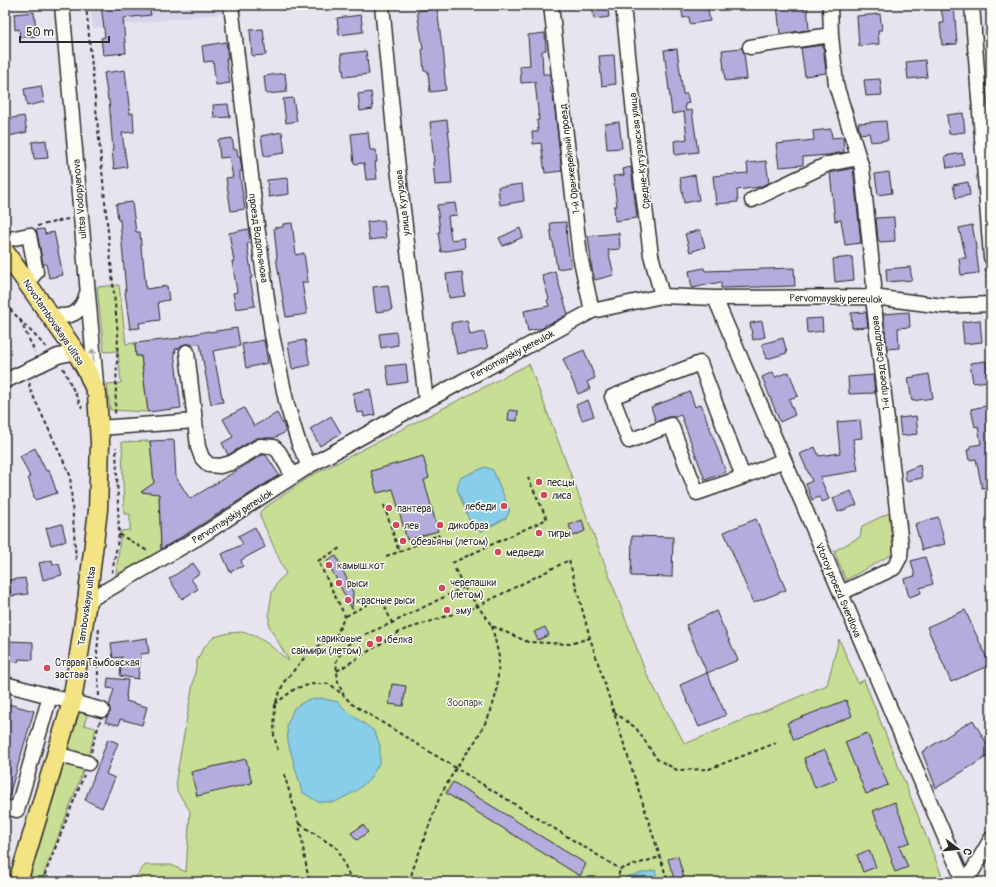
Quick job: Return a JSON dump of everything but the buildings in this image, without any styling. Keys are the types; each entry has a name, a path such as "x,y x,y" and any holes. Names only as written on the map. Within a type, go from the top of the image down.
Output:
{"main road":[{"name":"Novotambovskaya ulitsa","path":"5,252 76,352 87,371 97,394"},
{"name":"Tambovskaya ulitsa","path":"18,882 72,702 87,601 98,510 100,443 107,428 97,394"}],"street":[{"name":"ulitsa Vodopyanova","path":"62,5 97,394"},
{"name":"проезд Водопьянова","path":"231,5 256,218 272,335 287,405 299,444 309,466"},
{"name":"улица Кутузова","path":"382,5 396,151 426,401"},
{"name":"1-й Оранжерейный проезд","path":"551,5 580,256 592,311"},
{"name":"Средне-Кутузовская улица","path":"623,5 638,153 651,255 662,296"},
{"name":"1-й проезд Свердлова","path":"830,5 831,35 836,85 862,168 874,285 873,297 901,545 900,557 894,568 841,593"},
{"path":"972,5 986,115 989,262"},
{"path":"750,47 831,35"},
{"path":"752,200 828,164 859,158"},
{"path":"5,240 29,235 36,272 27,283"},
{"path":"49,314 65,316 80,309 84,302 87,290"},
{"name":"Pervomayskiy pereulok","path":"87,601 196,539 309,466 592,311 662,296 715,298 873,297 943,306 990,304"},
{"name":"Vtoroy proezd Sverdlova","path":"715,298 965,882"},
{"path":"5,381 58,356 76,352"},
{"path":"187,352 198,447 202,458 209,464 220,466 231,464 260,446 274,447 279,452 293,476"},
{"path":"743,477 700,364 612,397 629,441 671,425 697,493 743,477 784,460"},
{"path":"107,428 195,421"},
{"path":"5,684 102,710"},
{"path":"5,807 17,810 50,696"},
{"path":"57,754 88,763"},
{"path":"965,882 991,839"}],"path":[{"path":"86,5 118,334 107,428 119,534 110,580"},
{"path":"47,224 80,216"},
{"path":"989,262 990,304"},
{"path":"20,320 36,354 29,387 70,475 76,565"},
{"path":"452,563 547,519 528,478"},
{"path":"384,505 400,552"},
{"path":"119,534 160,559"},
{"path":"386,556 400,552 438,535 442,542"},
{"path":"340,548 318,560 346,616"},
{"path":"337,671 401,632 478,606 569,560 590,638 668,882"},
{"path":"411,882 412,872 440,796 456,768 476,740 490,714 497,691 500,656 492,626 464,587 455,569"},
{"path":"344,696 338,682 336,662 344,647 368,632 392,623 464,587"},
{"path":"278,750 274,736 275,704 284,682 310,651 336,636 346,616 368,604"},
{"path":"384,607 392,623"},
{"path":"42,882 88,763 103,714 98,692 99,626"},
{"path":"492,626 528,642 570,644 590,638"},
{"path":"275,704 296,688 313,684 330,684 352,704 620,869 660,857"},
{"path":"614,712 636,728 657,759 677,770 709,769 776,743"},
{"path":"284,774 299,824 309,882"},
{"path":"299,824 338,849 352,882"},
{"path":"5,850 6,846"},
{"path":"617,882 620,869"}],"shaded area":[{"path":"90,5 226,5 227,13 93,28"}],"green space":[{"path":"119,285 126,344 135,343 136,356 141,356 148,412 110,410 107,384 121,383 118,351 104,352 97,287"},
{"name":"Зоопарк","path":"529,364 646,673 685,744 827,685 839,639 858,683 864,680 942,876 930,882 132,882 145,865 171,865 186,872 190,811 177,791 176,779 197,661 203,648 214,637 229,633 242,632 255,636 267,643 289,661 269,626 269,611 272,593 278,581 286,574 260,516 260,512 311,476"},
{"path":"150,441 154,483 149,492 159,493 161,551 116,575 121,531 130,530 130,514 124,514 122,442"},
{"path":"889,513 894,553 846,580 834,551 860,537 862,526"},
{"path":"80,706 89,709 84,725 96,728 88,758 66,752"},
{"path":"65,761 85,766 41,882 28,882"}],"water":[{"path":"485,467 493,470 510,511 506,518 482,531 473,530 457,489 460,478"},
{"path":"321,698 338,702 348,712 374,731 380,745 380,762 369,780 356,791 335,802 318,802 302,792 288,742 287,725 294,708 307,700"},
{"path":"655,870 658,882 627,882 626,877"}],"place":[{"name":"песцы","path":"539,482"},
{"name":"лиса","path":"544,495"},
{"name":"лебеди","path":"504,506"},
{"name":"пантера","path":"389,508"},
{"name":"лев","path":"396,525"},
{"name":"дикобраз","path":"440,525"},
{"name":"тигры","path":"539,533"},
{"name":"обезьяны (летом)","path":"403,541"},
{"name":"медведи","path":"498,552"},
{"name":"камыш.кот","path":"329,565"},
{"name":"рыси","path":"339,583"},
{"name":"черепашки (летом)","path":"442,588"},
{"name":"красные рыси","path":"348,600"},
{"name":"эму","path":"447,610"},
{"name":"белка","path":"379,639"},
{"name":"кариковые саймири (летом)","path":"370,644"},
{"name":"Старая Тамбовская застава","path":"47,668"}]}
